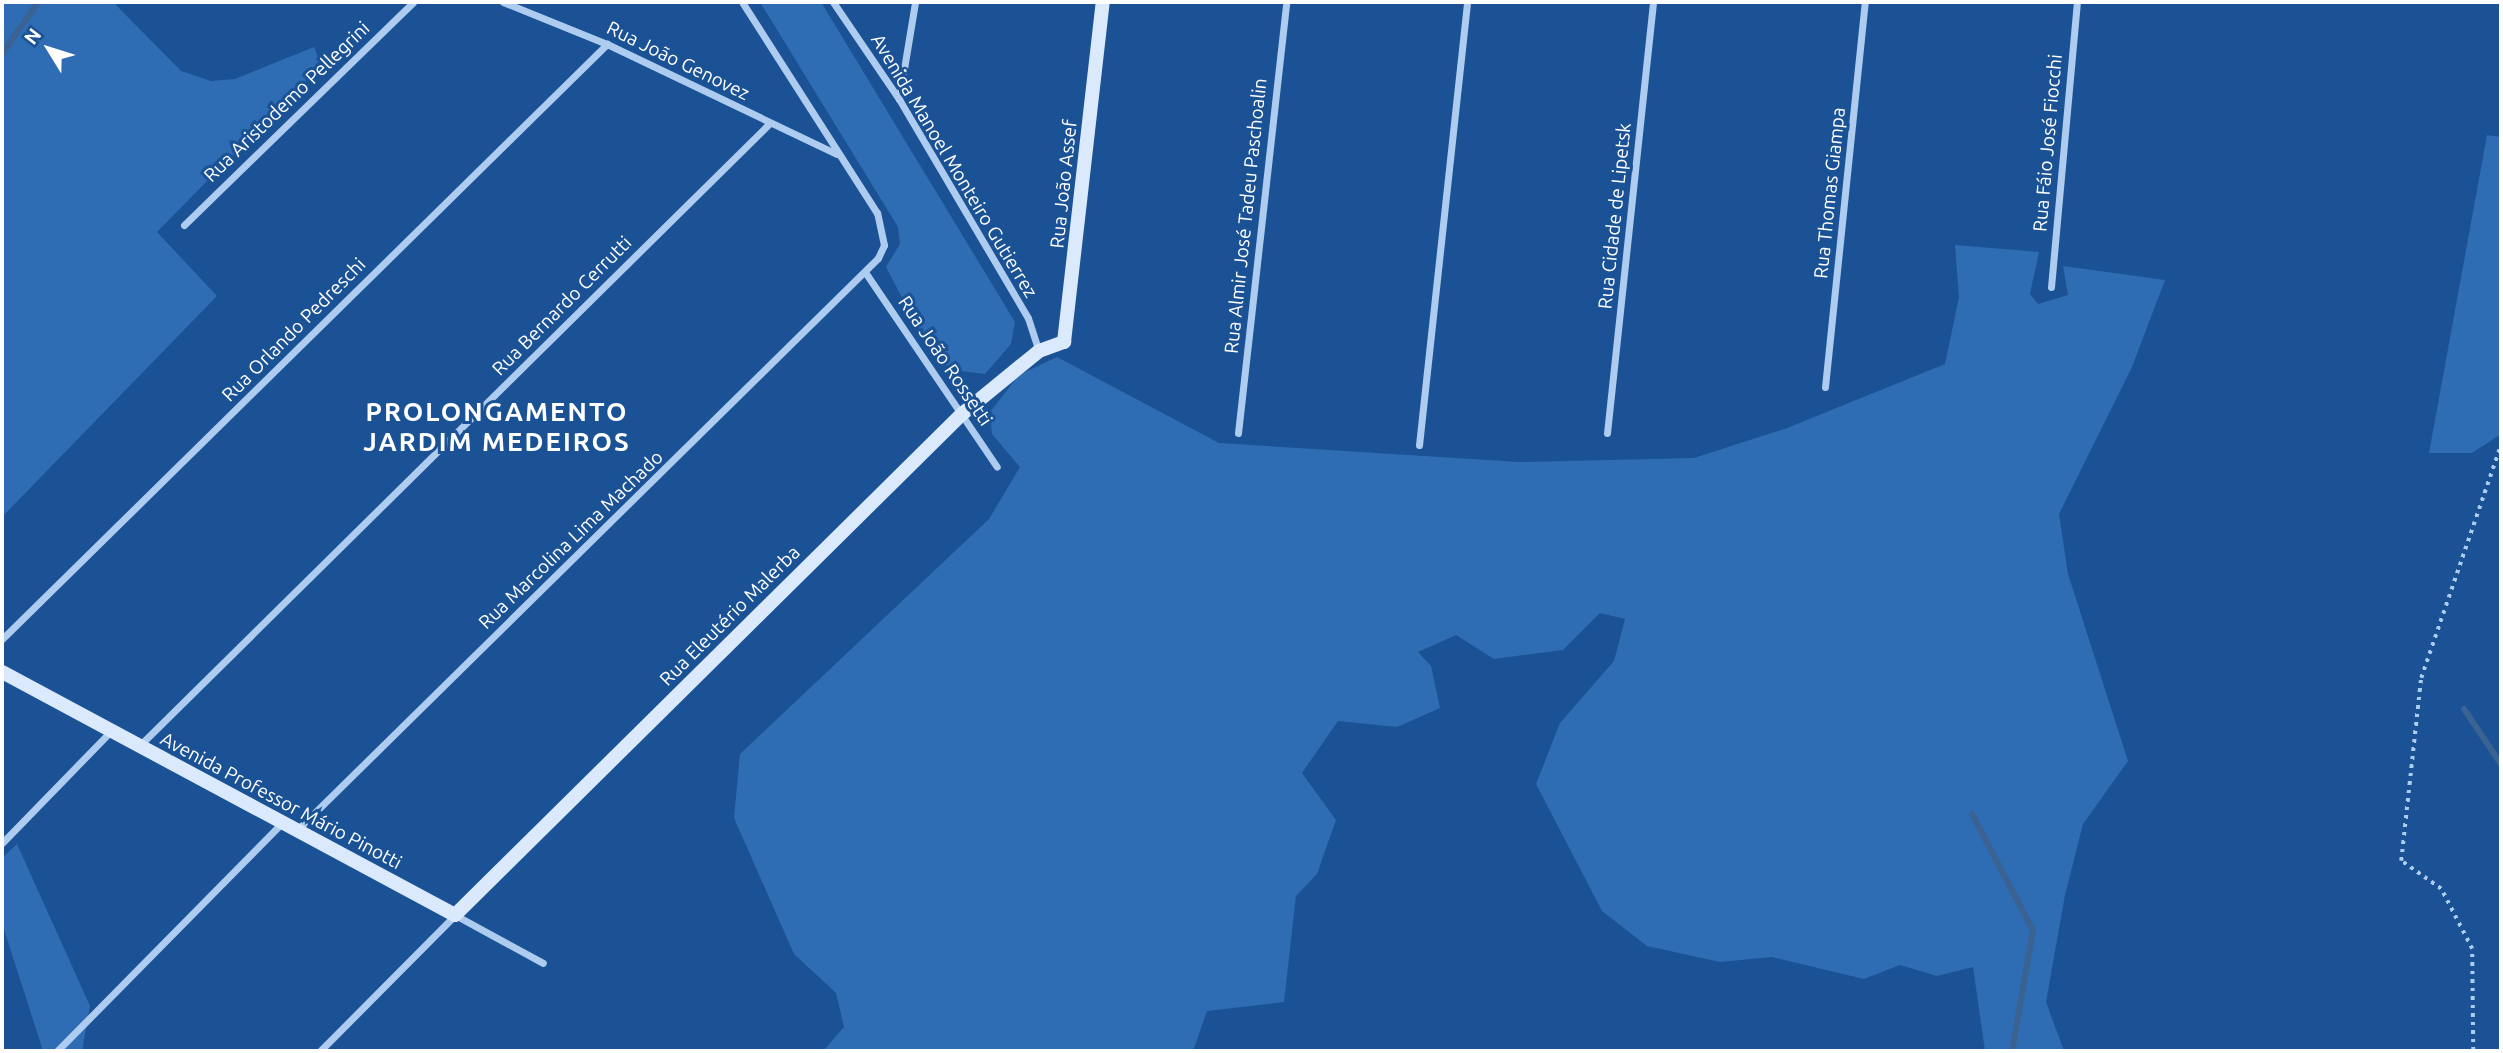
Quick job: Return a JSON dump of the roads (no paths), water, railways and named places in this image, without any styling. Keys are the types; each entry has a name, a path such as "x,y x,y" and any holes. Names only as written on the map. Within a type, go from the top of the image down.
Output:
{"street":[{"name":"Rua Aristodemo Pellegrini","path":"184,225 413,2"},
{"name":"Rua João Genovez","path":"503,2 607,44 838,154"},
{"name":"Rua Marcolina Lima Machado","path":"298,830 865,272 884,244 881,229 838,154 742,2"},
{"name":"Avenida Manoel Monteiro Gutierrez","path":"833,2 899,99 1028,318 1039,351"},
{"path":"899,99 915,2"},
{"name":"Rua João Assef","path":"1039,351 1068,337 1103,2"},
{"name":"Rua Almir José Tadeu Paschoalin","path":"1238,433 1286,2"},
{"path":"1419,445 1467,2"},
{"name":"Rua Cidade de Lipetsk","path":"1608,433 1653,2"},
{"name":"Rua Thomas Giampa","path":"1825,387 1865,2"},
{"name":"Rua Fáio José Fiocchi","path":"2051,287 2077,2"},
{"name":"Rua Orlando Pedreschi","path":"2,639 607,44"},
{"name":"Rua Bernardo Cerrutti","path":"138,747 770,123"},
{"name":"Rua João Rossetti","path":"865,272 998,467"},
{"name":"Rua Eleutério Malerba","path":"455,915 962,414 1039,351"},
{"name":"Avenida Professor Mário Pinotti","path":"2,672 543,963"},
{"path":"2,844 110,732"},
{"path":"57,1051 283,822"},
{"path":"320,1051 455,915"}],"waterway":[{"path":"2,54 38,2"},
{"path":"2464,709 2501,764"},
{"path":"1972,814 2033,930 2012,1051"}],"district":[{"name":"PROLONGAMENTO JARDIM MEDEIROS","path":"497,427"}]}
